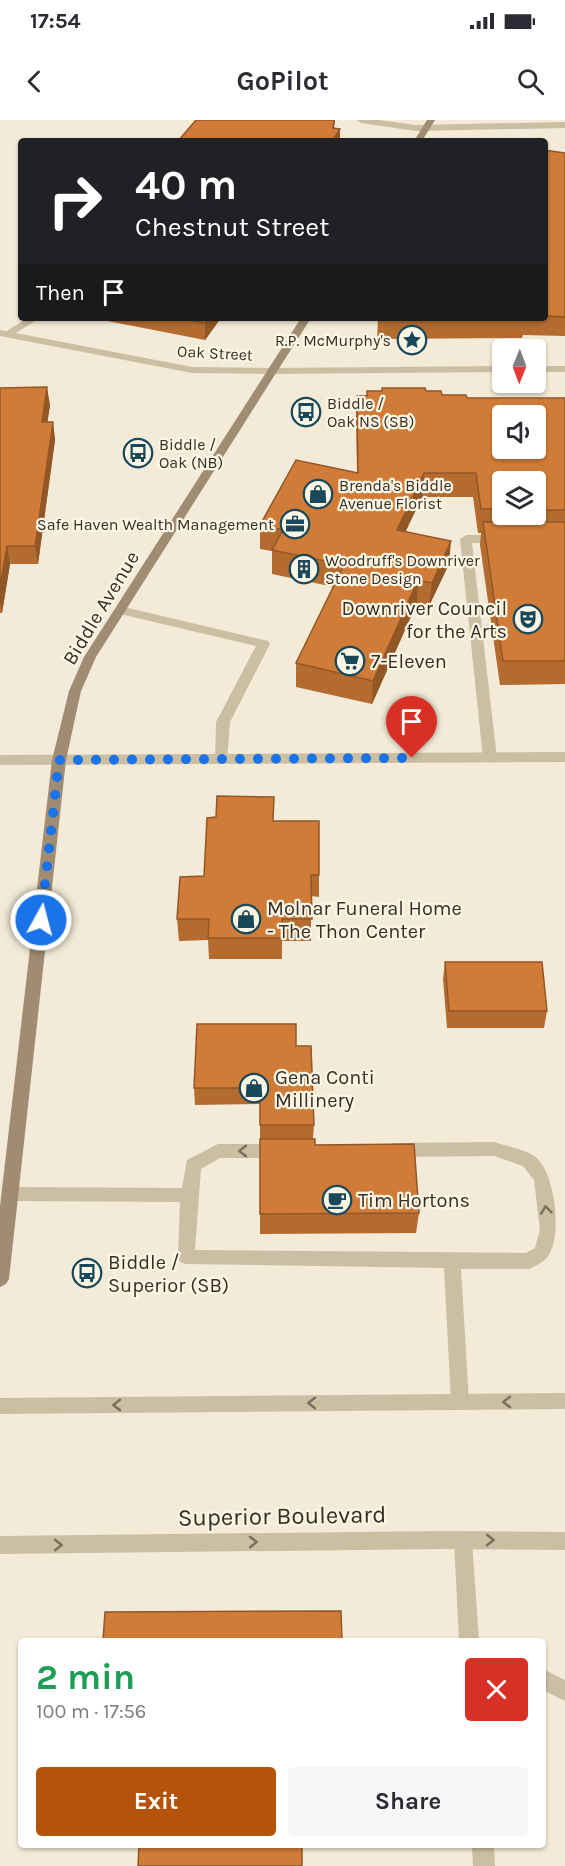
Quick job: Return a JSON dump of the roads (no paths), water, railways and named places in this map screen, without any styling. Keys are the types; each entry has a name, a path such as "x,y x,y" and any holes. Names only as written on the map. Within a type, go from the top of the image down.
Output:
{"main road":[{"path":"420,138 429,124"},
{"name":"Biddle Avenue","path":"0,1279 59,760 75,692 90,657 304,321"}],"street":[{"path":"361,120 429,124 565,125"},
{"path":"4,334 29,321"},
{"name":"Oak Street","path":"4,334 192,370 492,369"},
{"path":"546,369 565,369"},
{"path":"490,758 466,539 510,539"},
{"path":"120,610 264,644 223,722 222,759"},
{"path":"0,760 565,757"},
{"path":"298,1151 218,1151 193,1165 186,1257 529,1261 542,1252 548,1230 542,1178 529,1161 494,1149 379,1150"},
{"path":"10,1194 189,1195"},
{"path":"452,1261 460,1402"},
{"path":"0,1406 565,1401"},
{"path":"463,1540 469,1638"},
{"name":"Superior Boulevard","path":"0,1545 565,1541"},
{"path":"546,1681 565,1691"},
{"path":"483,1848 484,1866"}],"place":[{"name":"R.P. McMurphy's","path":"412,340"},
{"name":"Biddle / Oak NS (SB)","path":"306,412"},
{"name":"Biddle / Oak (NB)","path":"138,453"},
{"name":"Brenda's Biddle Avenue Florist","path":"318,494"},
{"name":"Safe Haven Wealth Management","path":"295,524"},
{"name":"Woodruff's Downriver Stone Design","path":"304,569"},
{"name":"Downriver Council for the Arts","path":"528,619"},
{"name":"7-Eleven","path":"350,661"},
{"name":"Molnar Funeral Home - The Thon Center","path":"246,919"},
{"name":"Gena Conti Millinery","path":"254,1088"},
{"name":"Tim Hortons","path":"337,1200"},
{"name":"Biddle / Superior (SB)","path":"87,1273"}]}
